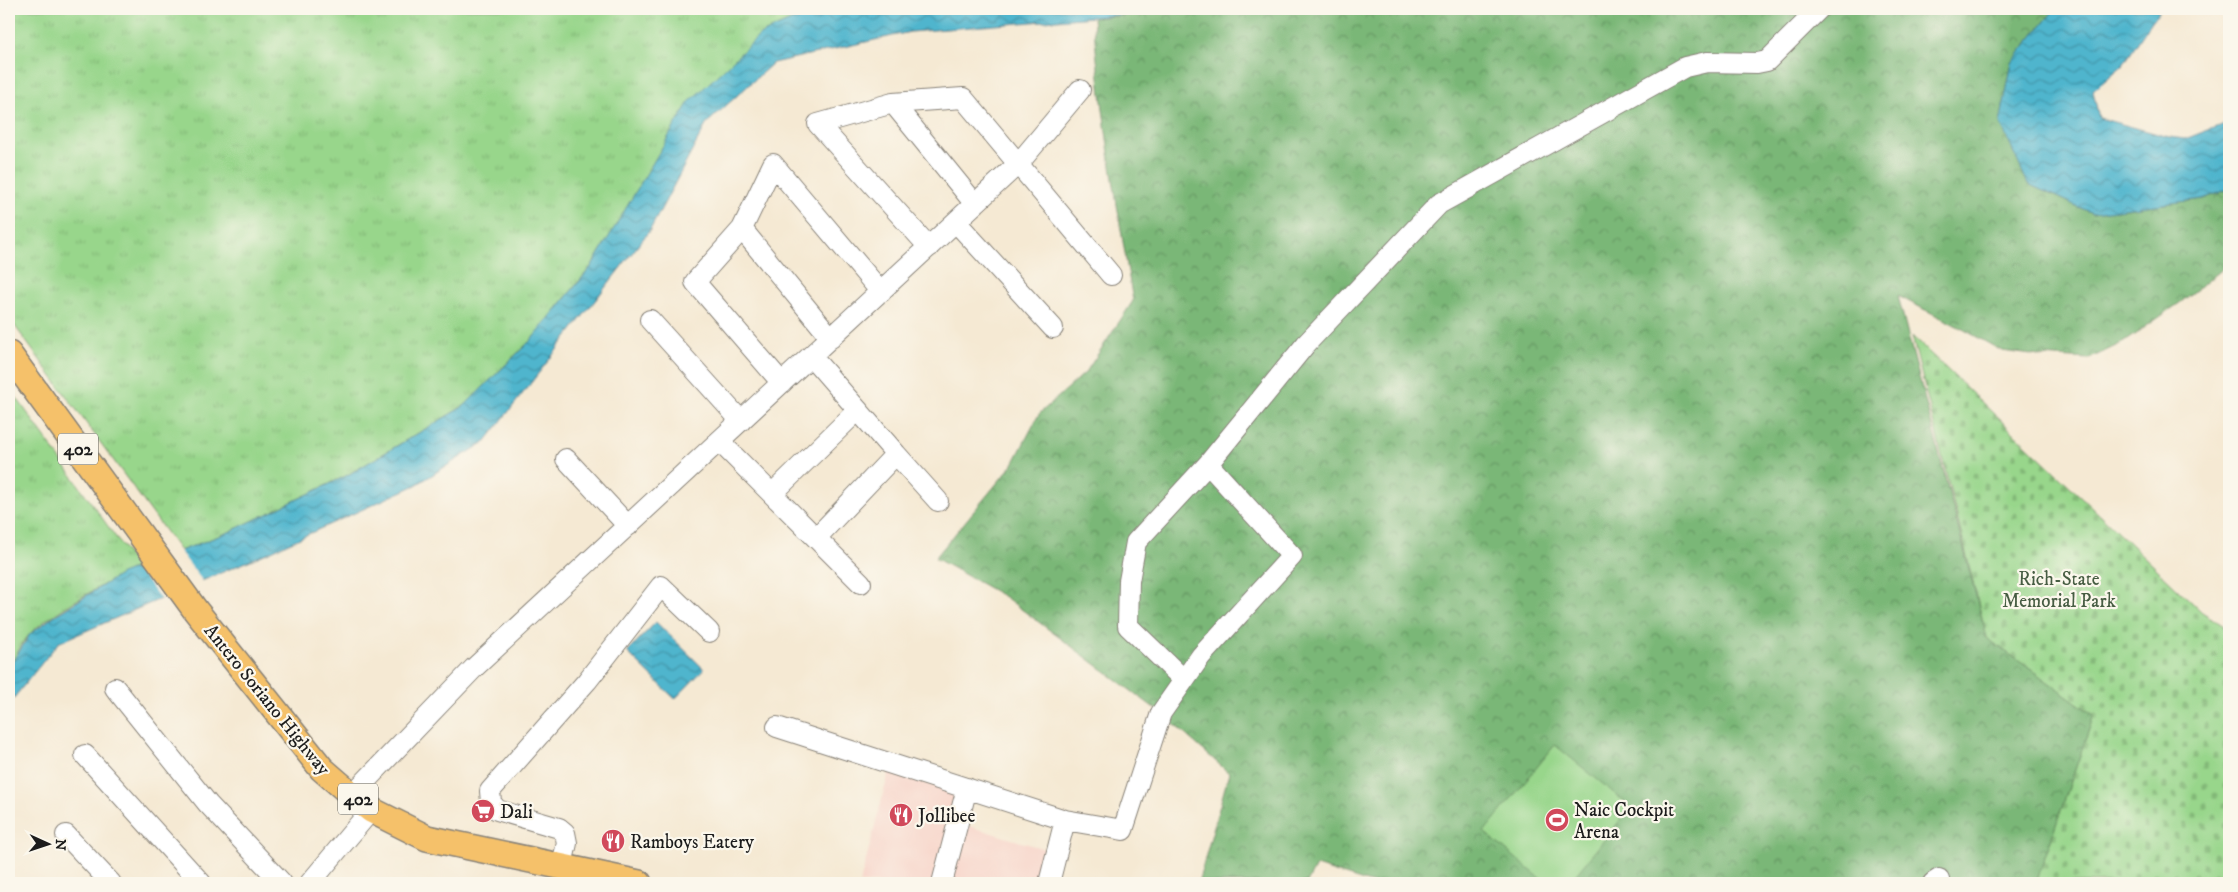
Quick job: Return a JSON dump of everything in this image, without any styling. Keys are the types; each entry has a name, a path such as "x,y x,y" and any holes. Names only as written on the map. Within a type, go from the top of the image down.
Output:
{"main road":[{"name":"Antero Soriano Highway","path":"9,354 196,611 322,769 362,802 428,838 562,865 639,883"}],"street":[{"path":"1184,680 1128,626 1129,581 1136,542 1208,464 1306,344 1439,204 1685,67 1707,62 1757,63 1768,60 1819,9"},
{"path":"310,883 362,802 474,668 1019,163 1080,90"},
{"path":"928,247 818,124 893,103 963,98 1111,275"},
{"path":"893,103 976,204"},
{"path":"782,383 695,282 742,229 773,164 881,292"},
{"path":"956,222 1053,328"},
{"path":"742,229 831,338"},
{"path":"650,320 741,421"},
{"path":"812,356 938,501"},
{"path":"772,494 858,410"},
{"path":"719,441 861,583"},
{"path":"816,538 896,454"},
{"path":"566,459 628,526"},
{"path":"777,728 1065,820 1123,830 1161,713 1201,656 1292,556 1208,464"},
{"path":"562,865 567,843 565,833 559,828 497,810 491,802 490,791 587,681 661,586 709,632"},
{"path":"115,688 208,804 282,883"},
{"path":"85,755 201,883"},
{"path":"942,883 968,788"},
{"path":"1049,883 1065,820"},
{"path":"66,835 111,883"}],"shaded area":[{"path":"889,772 959,794 935,883 860,883"},
{"path":"965,825 1051,851 1044,883 952,883"}],"green space":[{"path":"9,9 831,9 811,12 761,34 626,210 590,268 531,340 464,406 346,476 229,532 180,551 9,318"},
{"path":"1191,9 2055,9 2012,62 2001,120 2028,184 2092,213 2203,199 2229,189 2229,264 2181,302 2124,342 2089,359 2039,356 2002,351 1898,296 1987,638 2094,715 2036,883 1370,883 1316,866 1307,883 1198,883 1229,773 1161,713 1005,597 935,558 1013,464 1039,414 1086,372 1133,301 1105,125 1093,18"},
{"name":"Rich-State Memorial Park","path":"1912,336 2202,612 2229,629 2229,883 2036,883 2094,715 1987,638"},
{"path":"9,387 137,567 80,598 37,627 23,642 9,668"},
{"name":"Naic Cockpit Arena","path":"1555,745 1631,807 1569,883 1546,883 1484,832"}],"water":[{"path":"831,9 1191,9 910,32 773,63 707,123 650,230 485,442 416,485 267,553 58,643 9,704 9,668 30,634 54,616 121,574 229,532 346,476 464,406 531,340 591,267 689,102 761,34 811,12"},
{"path":"2055,9 2160,9 2123,65 2093,91 2099,118 2169,137 2185,139 2229,122 2229,189 2203,199 2092,213 2028,184 2000,123 2012,62"},
{"path":"656,622 704,669 675,699 627,652"}],"pier":[{"path":"178,549 204,583 162,601 136,566"}],"place":[{"name":"Dali","path":"483,811"},
{"name":"Jollibee","path":"901,815"},
{"name":"Naic Cockpit Arena","path":"1557,820"},
{"name":"Ramboys Eatery","path":"613,841"}]}
